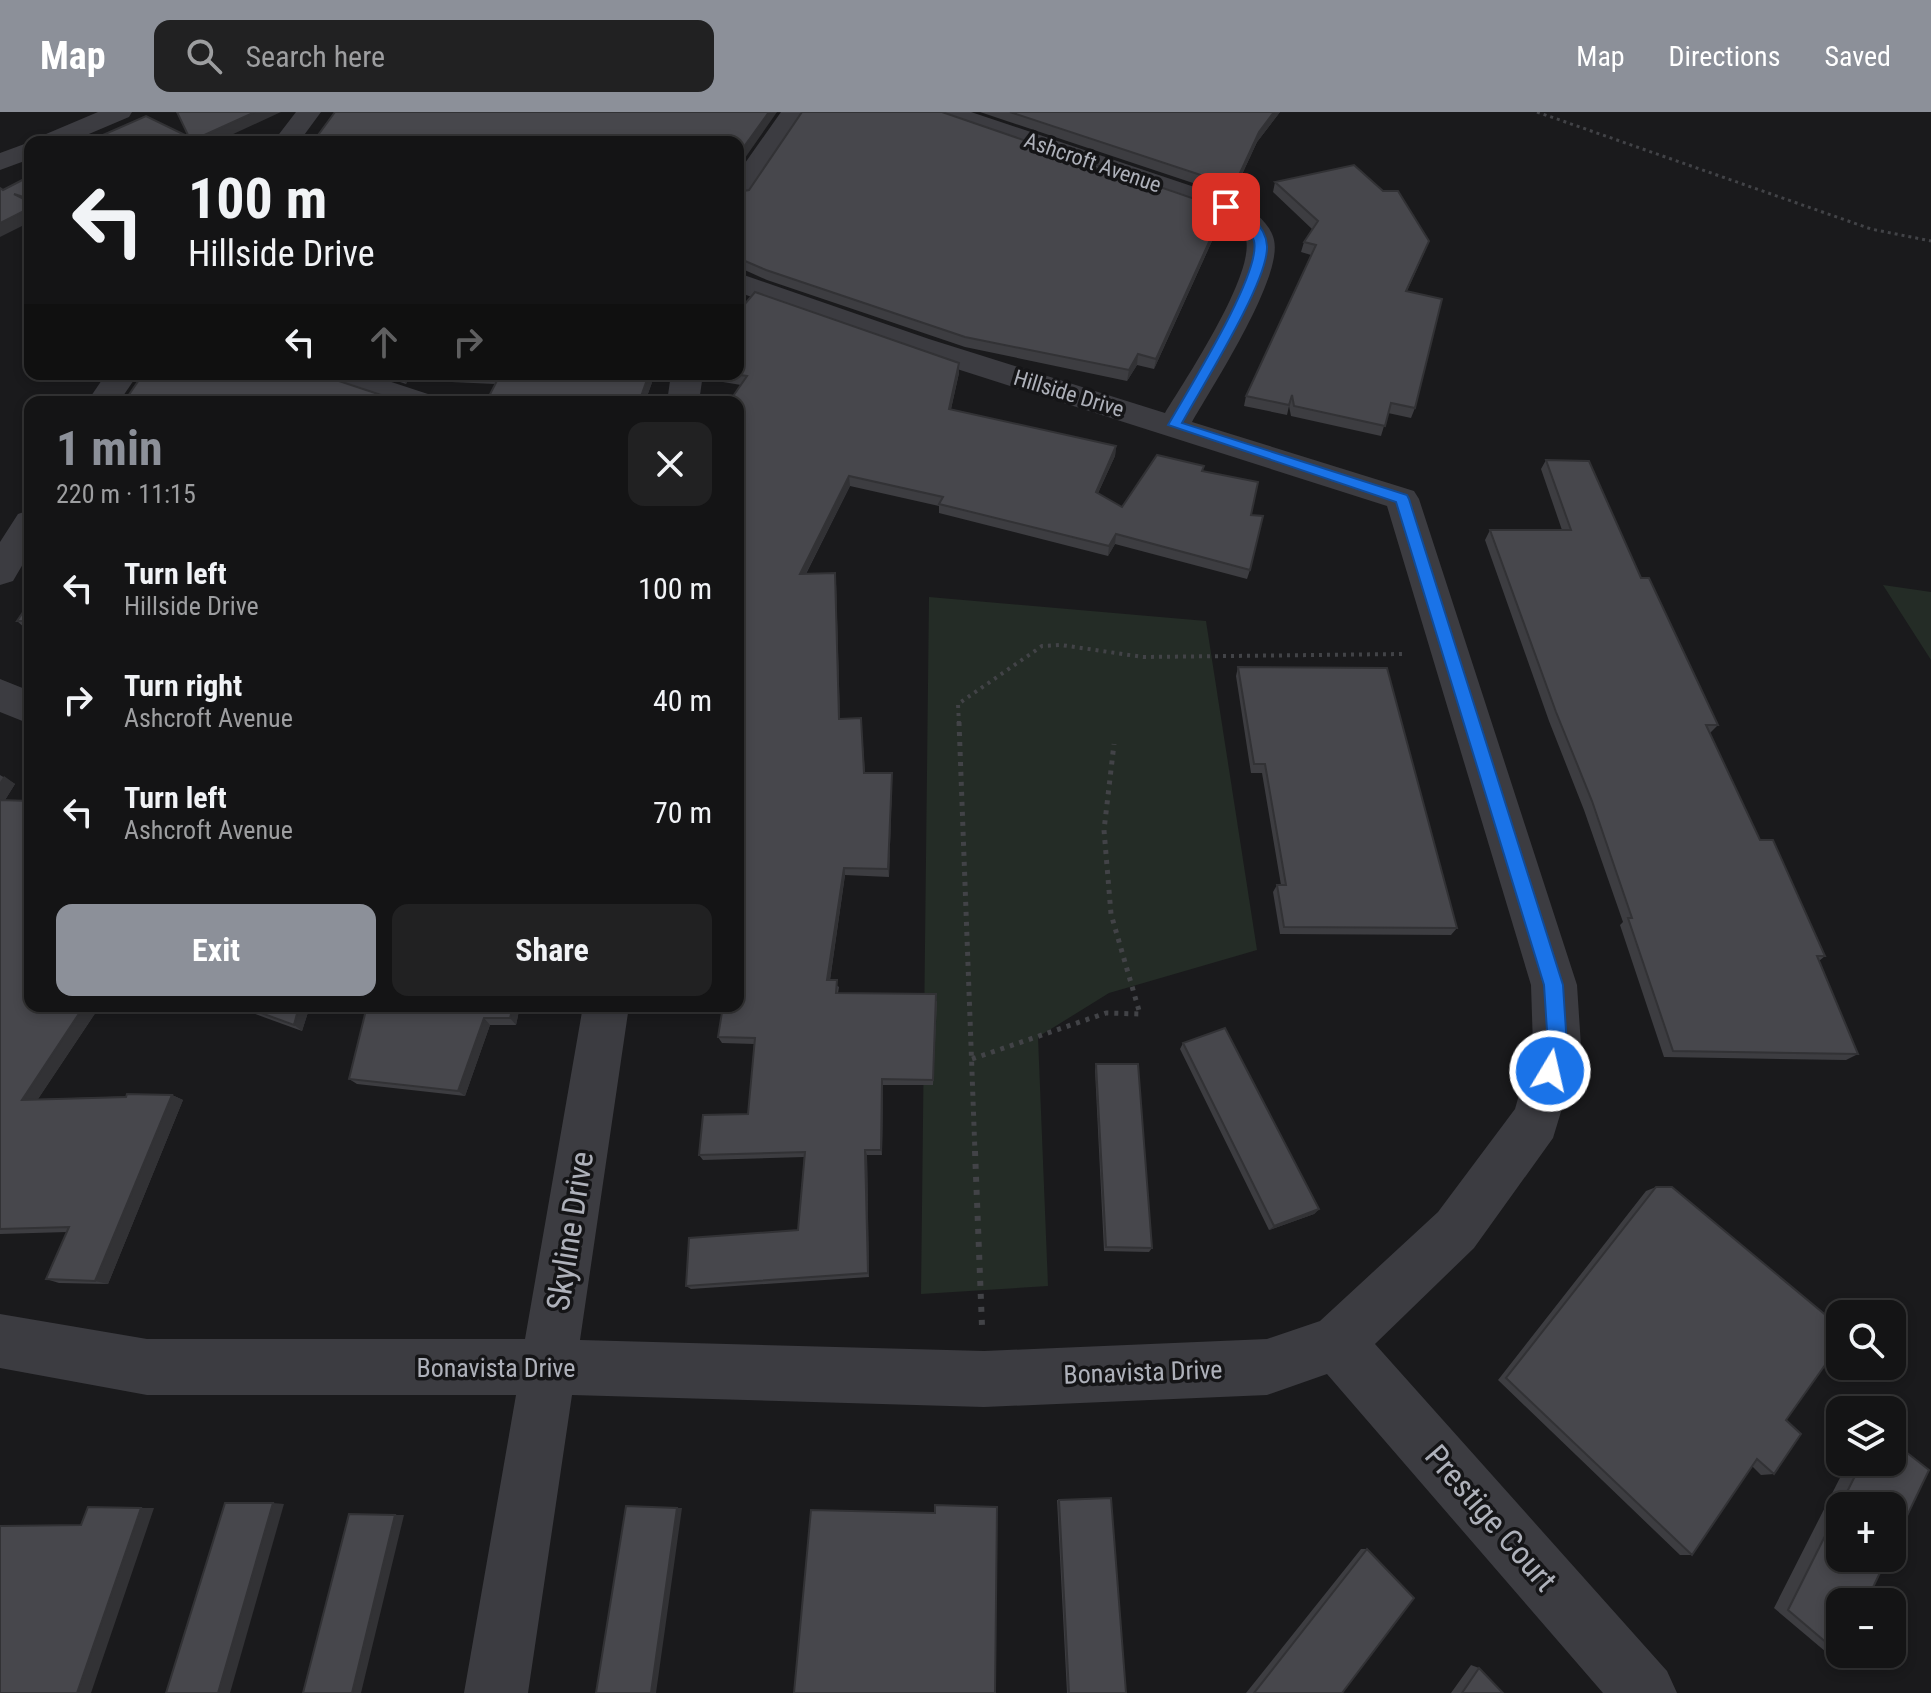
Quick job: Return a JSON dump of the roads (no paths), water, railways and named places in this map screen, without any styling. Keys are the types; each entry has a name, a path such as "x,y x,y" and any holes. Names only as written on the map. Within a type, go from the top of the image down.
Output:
{"street":[{"path":"62,136 120,112"},
{"path":"295,136 309,112"},
{"path":"744,183 794,112"},
{"name":"Ashcroft Avenue","path":"946,112 1226,207 1251,223 1261,246 1254,275 1235,317 1174,425"},
{"path":"0,162 24,152"},
{"name":"Hillside Drive","path":"744,284 918,346 1402,499"},
{"path":"353,380 402,396"},
{"name":"Bonavista Drive","path":"0,1341 147,1367 548,1367 984,1379 1267,1367 1337,1343 1456,1230 1474,1206 1536,1121 1557,1046 1554,985 1402,499"},
{"path":"0,572 24,532"},
{"path":"0,694 24,706"},
{"name":"Skyline Drive","path":"496,1693 605,1012"},
{"name":"Prestige Court","path":"1337,1343 1645,1693"}]}
